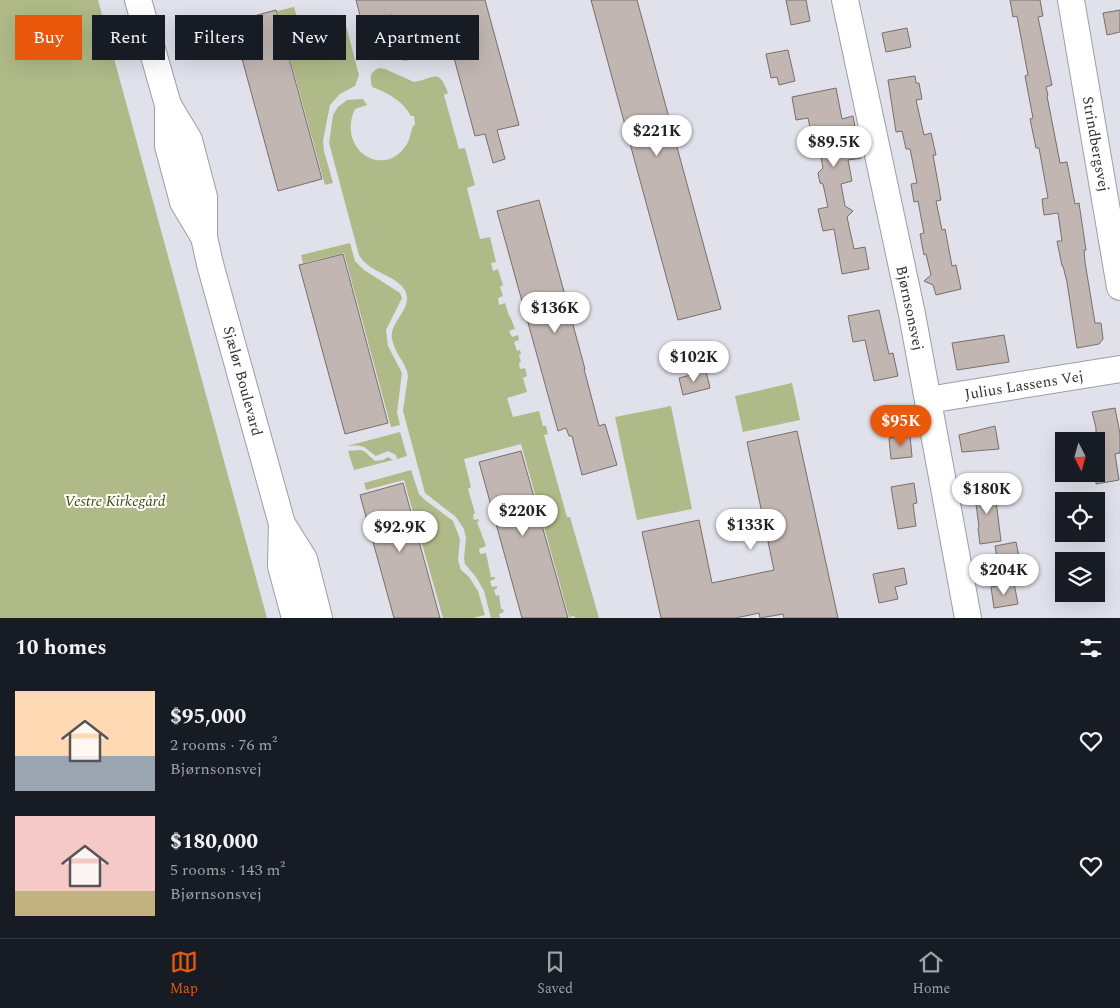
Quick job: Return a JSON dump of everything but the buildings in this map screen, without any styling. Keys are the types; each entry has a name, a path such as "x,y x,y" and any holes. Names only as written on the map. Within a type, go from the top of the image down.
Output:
{"street":[{"name":"Sjælør Boulevard","path":"138,0 168,105 189,140 204,197 204,237 282,524 281,566 295,618"},
{"name":"Bjørnsonsvej","path":"845,0 912,314 968,618"},
{"name":"Strindbergsvej","path":"1071,0 1120,287"},
{"name":"Julius Lassens Vej","path":"928,400 1120,369"},
{"name":"Sjælør Boulevard","path":"282,524 304,559 319,618"}],"green space":[{"name":"Vestre Kirkegård","path":"0,0 98,0 102,15 92,15 92,60 114,60 267,618 0,618"},
{"path":"294,7 296,15 278,15 277,11"},
{"path":"346,26 359,75 355,86 340,94 330,105 323,141 333,183 325,185 291,60 346,60"},
{"path":"379,68 414,82 438,77 445,85 448,93 444,95 459,149 465,148 475,185 467,188 480,239 490,237 496,262 491,263 493,271 498,269 503,285 500,287 503,296 498,298 499,305 505,303 515,329 509,331 512,337 518,335 519,340 514,342 517,351 520,350 521,354 519,355 520,369 525,368 527,376 523,378 527,392 507,398 513,417 539,411 543,426 546,426 548,434 544,435 567,517 570,517 599,618 569,617 521,444 464,459 471,487 468,489 475,513 473,515 474,520 478,519 479,521 477,522 486,546 479,549 480,554 486,553 491,577 495,577 495,579 490,581 492,587 497,586 494,590 496,596 499,595 501,609 504,612 499,614 500,618 491,618 484,591 476,577 465,564 466,538 464,529 456,517 425,493 403,411 407,371 392,339 394,327 406,305 406,293 398,282 370,266 359,255 329,143 333,115 338,107 347,100 363,99 367,105 355,109 351,124 352,137 357,147 365,155 375,160 387,160 397,155 407,144 415,125 414,116 411,116 404,106 394,98 372,87 371,76"},
{"path":"350,243 355,261 364,270 400,293 402,298 386,330 388,346 402,373 397,412 400,425 391,427 344,253 303,263 301,255"},
{"path":"792,383 800,420 743,432 735,396"},
{"path":"671,406 692,509 637,520 615,417"},
{"path":"400,432 407,456 397,459 396,455 388,451 376,456 361,446 347,446"},
{"path":"348,451 364,451 375,461 388,457 393,460 354,470"},
{"path":"411,470 419,494 453,521 460,539 458,560 461,570 469,577 478,591 485,615 473,618 443,618 404,480 366,490 364,483"}]}
